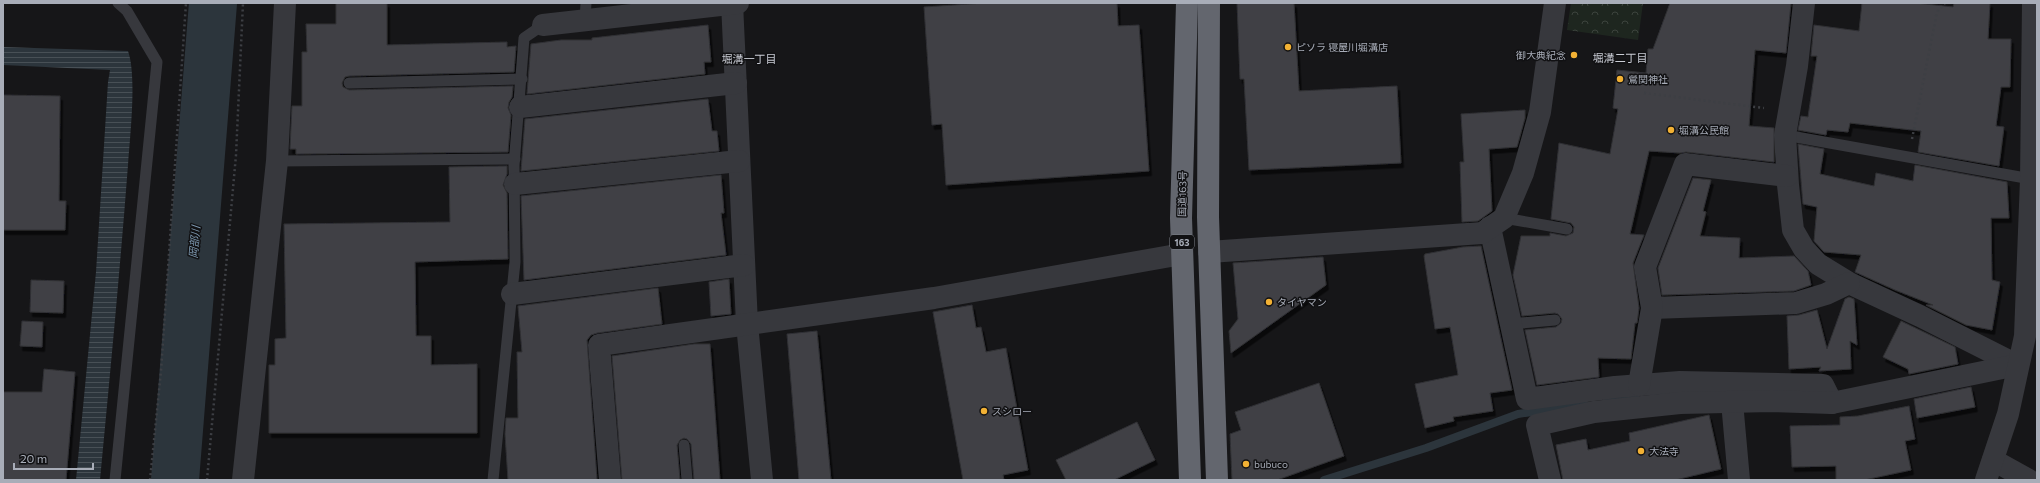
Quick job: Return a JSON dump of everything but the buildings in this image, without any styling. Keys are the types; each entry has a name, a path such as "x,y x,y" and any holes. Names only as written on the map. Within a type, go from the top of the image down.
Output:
{"highway":[{"name":"国道163号","path":"1187,3 1181,218 1190,480"},
{"name":"163","path":"1209,3 1209,252 1217,480"}],"street":[{"path":"244,480 277,161 285,3"},
{"path":"732,3 747,324 762,480"},
{"path":"543,25 585,12 738,3"},
{"path":"1209,252 1482,232 1497,222 1523,173 1540,112 1555,3"},
{"path":"1804,3 1797,66 1785,135 1787,176 1793,230 1804,249 1818,264 1849,284 1920,316 2017,365"},
{"path":"1986,480 2008,414 2017,365 2025,336 2031,179 2033,3"},
{"path":"520,107 736,83"},
{"path":"514,184 739,161"},
{"path":"1639,385 1652,308 1645,267 1685,164 1787,176"},
{"path":"1497,222 1511,324 1527,399 1639,385 1680,382 1823,385 1832,403"},
{"path":"610,480 599,344 934,298 1182,254"},
{"path":"512,294 744,265"},
{"path":"1652,308 1796,303 1826,294 1849,284"},
{"path":"1550,480 1538,425 1594,412 1680,403 1832,403 2017,365"},
{"path":"1732,402 1739,480"},
{"path":"1992,460 2029,480"}],"lane":[{"path":"115,480 156,62 127,11 118,3"},
{"path":"493,480 515,262 515,159 524,38 543,25"},
{"path":"349,83 522,79"},
{"path":"1785,135 2031,179"},
{"path":"277,161 515,159"},
{"path":"1497,222 1567,229"},
{"path":"1511,324 1555,320"},
{"path":"684,445 687,480"}],"path":[{"path":"150,480 162,363 186,3"},
{"path":"207,480 236,155 243,3"},
{"path":"1908,157 1937,12 1945,3"},
{"path":"1644,93 1789,111"}],"green space":[{"path":"1571,3 1643,3 1638,40 1567,30"}],"shaded area":[{"path":"3,47 128,51 131,62 132,106 130,138 100,480 76,480 96,272 110,70 3,65"}],"waterway":[{"name":"岡部川","path":"175,480 213,3"},
{"path":"1607,400 1635,396"},
{"path":"1324,480 1426,448 1518,414 1584,404"}],"place":[{"name":"ピソラ 寝屋川堀溝店","path":"1288,47"},
{"name":"御大典紀念","path":"1574,55"},
{"name":"鶯関神社","path":"1620,79"},
{"name":"堀溝公民館","path":"1671,130"},
{"name":"タイヤマン","path":"1269,302"},
{"name":"スシロー","path":"984,411"},
{"name":"大法寺","path":"1641,451"},
{"name":"bubuco","path":"1246,464"}],"district":[{"name":"堀溝二丁目","path":"1620,57"},
{"name":"堀溝一丁目","path":"749,58"}]}
